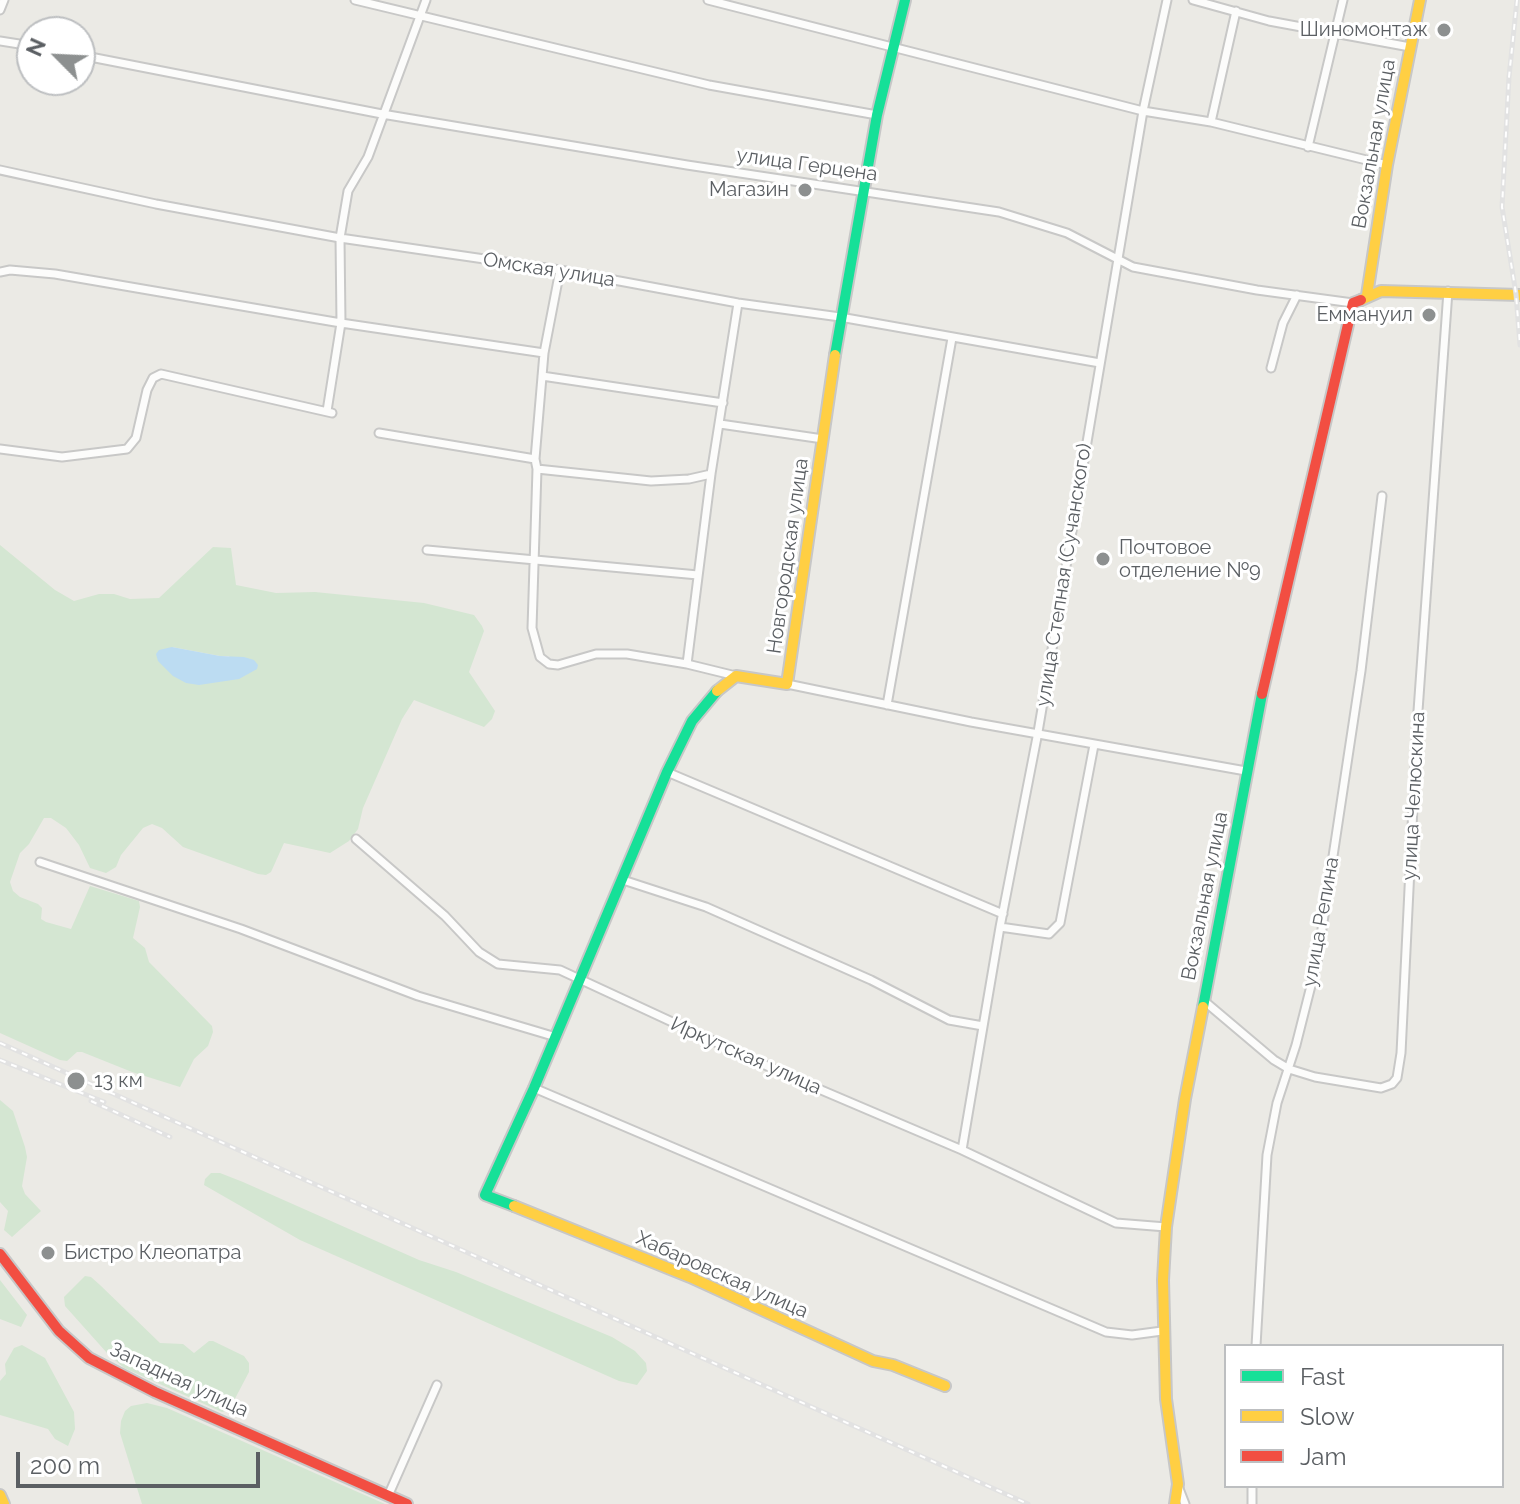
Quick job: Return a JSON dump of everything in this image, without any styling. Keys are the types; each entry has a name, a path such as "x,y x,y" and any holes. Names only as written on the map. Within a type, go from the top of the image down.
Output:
{"main road":[{"name":"Новгородская улица","path":"736,676 787,684 840,317 877,115 905,0"},
{"name":"Вокзальная улица","path":"1367,295 1417,1"},
{"path":"1353,303 1381,291 1520,295"},
{"name":"Вокзальная улица","path":"1175,1504 1178,1484 1166,1399 1162,1331 1166,1227 1203,1000 1246,771 1353,303"},
{"path":"534,1088 667,772 692,721 713,694 736,676"},
{"name":"Хабаровская улица","path":"534,1088 485,1195 690,1277 873,1361 893,1365 945,1386"},
{"name":"Западная улица","path":"0,1254 70,1343 89,1358 155,1392 407,1504"},
{"path":"0,1495 4,1504"}],"street":[{"path":"0,10 4,0"},
{"path":"355,0 709,85 877,115"},
{"path":"0,449 62,457 127,449 136,438 147,390 153,378 161,374 330,412 341,323 340,238 348,191 363,170 426,0"},
{"path":"708,0 1143,111 1211,122 1387,165"},
{"name":"улица Степная (Сучанского)","path":"962,1150 1000,927 1038,732 1143,111 1167,0"},
{"path":"1193,0 1269,21 1410,47"},
{"path":"1308,147 1343,0"},
{"path":"1211,122 1236,11"},
{"name":"улица Герцена","path":"96,58 382,114 687,165 999,212 1067,233 1133,267 1197,280 1353,303"},
{"name":"Омская улица","path":"0,170 156,204 340,238 560,270 1100,363"},
{"path":"560,270 544,353 535,459 532,628 540,657 549,664 558,665 596,654 627,654 736,676"},
{"path":"0,272 55,274 341,323 544,353"},
{"name":"улица Челюскина","path":"1203,1000 1289,1069 1315,1077 1381,1088 1392,1084 1399,1072 1417,725 1448,291"},
{"path":"1271,368 1283,323 1297,295"},
{"path":"687,664 711,474 738,303"},
{"path":"887,705 952,338"},
{"path":"542,376 723,403"},
{"path":"720,424 823,439"},
{"path":"379,433 535,459"},
{"path":"537,469 651,481 689,479 711,474"},
{"name":"улица Репина","path":"1256,1344 1267,1155 1277,1103 1317,962 1361,671 1382,496"},
{"path":"427,550 698,575"},
{"path":"787,684 1094,745 1246,771"},
{"path":"1000,927 1049,934 1060,923 1094,745"},
{"path":"667,772 1003,914"},
{"name":"Иркутская улица","path":"356,839 445,916 479,952 498,964 545,967 580,979 807,1084 962,1150 1116,1223 1166,1227"},
{"path":"40,862 241,929 418,996 556,1037"},
{"path":"623,880 706,907 871,980 949,1020 983,1026"},
{"path":"534,1088 1106,1332 1132,1335 1162,1331"},
{"path":"388,1496 437,1385"},
{"path":"1178,1484 1185,1504"}],"green space":[{"path":"0,545 55,590 74,601 99,594 130,599 159,598 213,547 231,548 236,585 276,593 315,592 424,603 474,615 484,631 469,672 495,711 492,719 484,727 414,700 402,719 363,808 358,829 349,841 330,853 284,843 271,872 258,874 183,847 162,828 152,824 143,828 121,855 116,867 106,873 90,868 79,845 66,828 51,818 44,818 20,853 10,882 13,891 38,904 42,908 41,919 46,922 71,929 90,886 139,901 133,938 145,948 149,962 212,1026 208,1046 194,1059 180,1087 82,1052 77,1052 67,1061 60,1060 0,1033","holes":["172,647 230,656 186,683"]},
{"path":"0,1100 13,1111 25,1147 27,1157 22,1186 25,1194 41,1211 12,1237 4,1230 8,1211 0,1202"},
{"path":"211,1173 220,1173 243,1182 419,1260 456,1272 612,1337 635,1351 646,1363 647,1371 637,1385 619,1381 300,1240 204,1185"},
{"path":"85,1276 100,1285 160,1343 183,1344 194,1353 213,1341 244,1356 249,1363 249,1372 229,1410 222,1412 124,1368 107,1353 65,1306 64,1297"},
{"path":"0,1280 27,1315 21,1327 0,1319"},
{"path":"22,1345 45,1358 74,1412 75,1429 68,1446 55,1439 48,1429 0,1415 0,1381 6,1374 5,1364 14,1348"},
{"path":"147,1403 167,1408 385,1504 142,1504 120,1433 125,1411 131,1406"}],"water":[{"path":"172,647 244,657 258,665 257,669 239,679 199,685 186,683 173,676 158,661 156,654 159,650"}],"railway":[{"path":"1517,0 1509,77 1502,207 1516,294 1520,345"},
{"path":"0,1043 1028,1504"},
{"path":"0,1060 104,1102"},
{"path":"91,1101 170,1137"}],"traffic: fast":[{"path":"835,355 877,115 905,0"},
{"path":"514,1206 485,1195 534,1088 667,772 692,721 717,691"},
{"path":"1203,1007 1262,694"}],"traffic: slow":[{"path":"1367,295 1387,165 1420,0"},
{"path":"1361,300 1381,291 1520,295"},
{"path":"717,691 736,676 787,684 835,355"},
{"path":"1175,1504 1178,1484 1166,1399 1163,1280 1166,1227 1185,1099 1203,1007"},
{"path":"514,1206 690,1277 873,1361 893,1365 945,1386"},
{"path":"0,1495 4,1504"}],"traffic: jam":[{"path":"1262,694 1353,303 1361,300"},
{"path":"0,1254 59,1331 89,1358 155,1392 407,1504"}],"place":[{"name":"Шиномонтаж","path":"1444,30"},
{"name":"Магазин","path":"805,190"},
{"name":"Еммануил","path":"1429,315"},
{"name":"Почтовое отделение №9","path":"1103,559"},
{"name":"13 км","path":"76,1081"},
{"name":"Бистро Клеопатра","path":"48,1253"}]}
